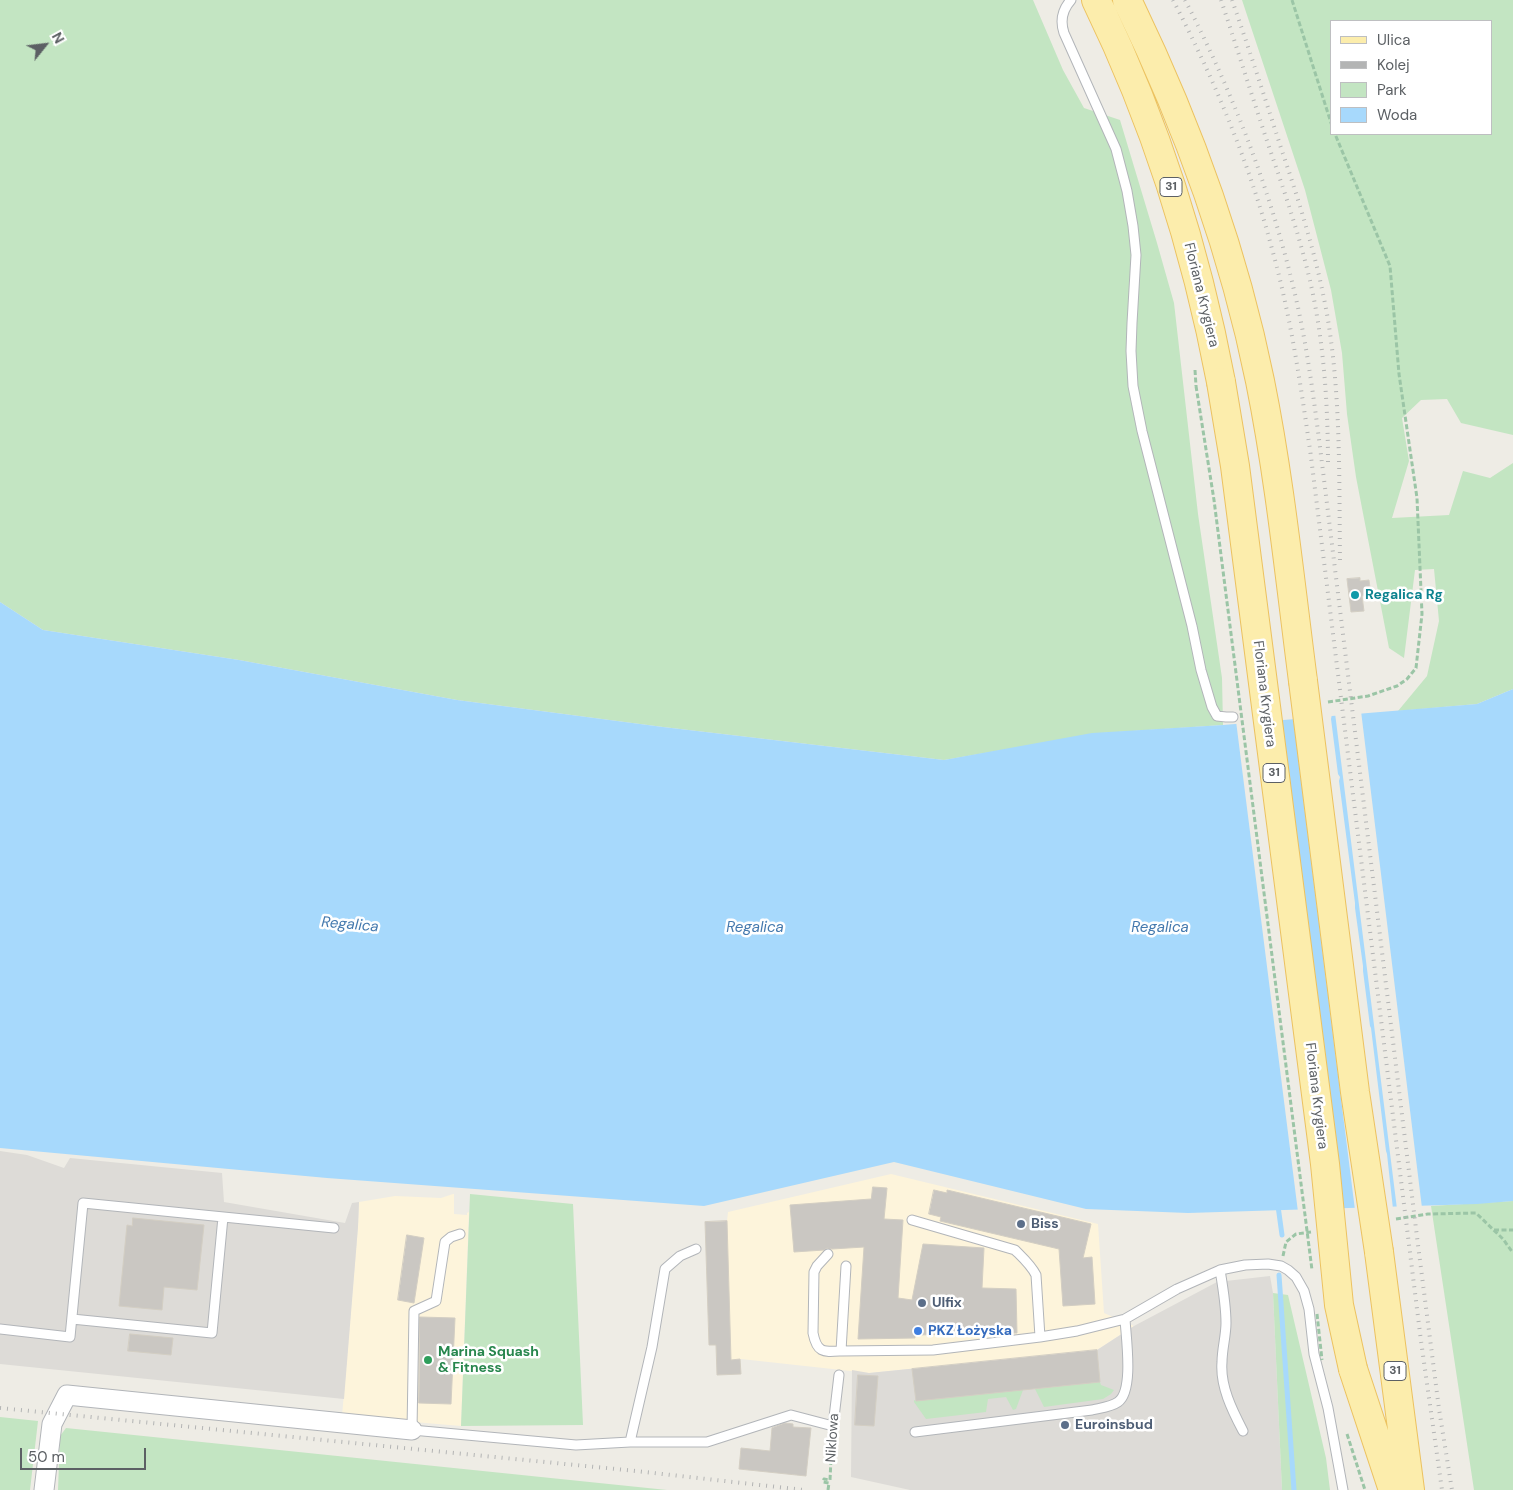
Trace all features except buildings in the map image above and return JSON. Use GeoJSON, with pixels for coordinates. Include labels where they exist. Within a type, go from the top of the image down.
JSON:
{"type":"FeatureCollection","features":[{"type":"Feature","properties":{"kind":"main road","name":"Floriana Krygiera"},"geometry":{"type":"LineString","coordinates":[[1096,0],[1141,103],[1170,182],[1201,292],[1209,384],[1235,466],[1324,1154],[1339,1305],[1353,1369],[1393,1490]]}},
{"type":"Feature","properties":{"kind":"main road","name":"31"},"geometry":{"type":"LineString","coordinates":[[1127,0],[1162,74],[1198,162],[1244,311],[1268,422],[1288,561],[1355,1092],[1410,1490]]}},
{"type":"Feature","properties":{"kind":"street"},"geometry":{"type":"LineString","coordinates":[[44,1490],[52,1424],[68,1395],[412,1430]]}},
{"type":"Feature","properties":{"kind":"lane"},"geometry":{"type":"LineString","coordinates":[[1071,0],[1063,14],[1062,24],[1064,33],[1116,149],[1134,226],[1136,255],[1131,351],[1133,386],[1142,431],[1192,626],[1201,670],[1212,707],[1217,716],[1226,718],[1238,716]]}},
{"type":"Feature","properties":{"kind":"lane"},"geometry":{"type":"LineString","coordinates":[[0,1329],[70,1336],[83,1203],[334,1228]]}},
{"type":"Feature","properties":{"kind":"lane"},"geometry":{"type":"LineString","coordinates":[[72,1319],[212,1333],[223,1217]]}},
{"type":"Feature","properties":{"kind":"lane"},"geometry":{"type":"LineString","coordinates":[[912,1220],[1015,1250],[1024,1258],[1033,1268],[1036,1275],[1040,1337]]}},
{"type":"Feature","properties":{"kind":"lane"},"geometry":{"type":"LineString","coordinates":[[460,1234],[451,1237],[445,1242],[436,1301],[414,1310],[412,1430],[576,1445],[630,1442],[707,1442],[790,1415],[833,1426]]}},
{"type":"Feature","properties":{"kind":"lane"},"geometry":{"type":"LineString","coordinates":[[630,1442],[652,1347],[665,1269],[680,1256],[696,1249]]}},
{"type":"Feature","properties":{"kind":"lane"},"geometry":{"type":"LineString","coordinates":[[828,1254],[814,1272],[813,1333],[815,1342],[825,1352],[932,1350],[1040,1337],[1125,1319],[1176,1289],[1220,1270],[1251,1264],[1281,1266],[1296,1277],[1304,1290],[1309,1309],[1314,1354],[1328,1408],[1343,1490]]}},
{"type":"Feature","properties":{"kind":"lane"},"geometry":{"type":"LineString","coordinates":[[841,1352],[846,1266]]}},
{"type":"Feature","properties":{"kind":"lane"},"geometry":{"type":"LineString","coordinates":[[1220,1270],[1226,1305],[1226,1333],[1222,1364],[1223,1378],[1235,1417],[1243,1431]]}},
{"type":"Feature","properties":{"kind":"lane"},"geometry":{"type":"LineString","coordinates":[[915,1432],[1092,1410],[1119,1402],[1124,1397],[1128,1381],[1125,1319]]}},
{"type":"Feature","properties":{"kind":"lane","name":"Niklowa"},"geometry":{"type":"LineString","coordinates":[[833,1426],[839,1375]]}},
{"type":"Feature","properties":{"kind":"path"},"geometry":{"type":"LineString","coordinates":[[1292,0],[1330,120]]}},
{"type":"Feature","properties":{"kind":"path"},"geometry":{"type":"LineString","coordinates":[[1320,703],[1368,696],[1397,686],[1407,679],[1416,668],[1422,614],[1417,498],[1399,374],[1390,266],[1335,135]]}},
{"type":"Feature","properties":{"kind":"path"},"geometry":{"type":"LineString","coordinates":[[1209,384],[1212,490],[1313,1278]]}},
{"type":"Feature","properties":{"kind":"path"},"geometry":{"type":"LineString","coordinates":[[1476,1213],[1503,1239],[1513,1253]]}},
{"type":"Feature","properties":{"kind":"path"},"geometry":{"type":"LineString","coordinates":[[1494,1230],[1513,1230]]}},
{"type":"Feature","properties":{"kind":"path"},"geometry":{"type":"LineString","coordinates":[[1316,1308],[1322,1360]]}},
{"type":"Feature","properties":{"kind":"path","name":"Niklowa"},"geometry":{"type":"LineString","coordinates":[[828,1490],[830,1483],[823,1482],[824,1479],[830,1480],[833,1426]]}},
{"type":"Feature","properties":{"kind":"shaded area"},"geometry":{"type":"Polygon","coordinates":[[[0,1151],[27,1155],[64,1168],[70,1158],[222,1173],[224,1202],[345,1223],[352,1203],[359,1202],[344,1399],[0,1364],[0,1151]]]}},
{"type":"Feature","properties":{"kind":"shaded area"},"geometry":{"type":"Polygon","coordinates":[[[891,1174],[1098,1224],[1104,1313],[1134,1326],[1097,1350],[869,1373],[741,1359],[717,1361],[716,1345],[709,1345],[705,1222],[727,1221],[728,1212],[891,1174]]]}},
{"type":"Feature","properties":{"kind":"shaded area"},"geometry":{"type":"Polygon","coordinates":[[[454,1194],[454,1214],[467,1215],[469,1212],[461,1426],[342,1416],[359,1202],[395,1196],[441,1198],[454,1194]]]}},
{"type":"Feature","properties":{"kind":"shaded area","name":"Euroinsbud"},"geometry":{"type":"Polygon","coordinates":[[[1270,1276],[1273,1293],[1282,1490],[910,1490],[851,1477],[852,1370],[869,1373],[1097,1350],[1134,1326],[1217,1282],[1270,1276]]]}},
{"type":"Feature","properties":{"kind":"green space"},"geometry":{"type":"Polygon","coordinates":[[[0,0],[1033,0],[1063,70],[1084,108],[1120,120],[1174,303],[1198,514],[1222,678],[1223,725],[1103,733],[944,760],[663,727],[457,700],[239,660],[43,630],[0,602],[0,0]]]}},
{"type":"Feature","properties":{"kind":"green space"},"geometry":{"type":"Polygon","coordinates":[[[1242,0],[1513,0],[1513,435],[1461,423],[1447,399],[1421,400],[1402,418],[1409,461],[1392,518],[1449,515],[1463,471],[1490,478],[1513,463],[1513,689],[1477,704],[1398,711],[1427,676],[1439,621],[1434,569],[1415,570],[1404,658],[1389,648],[1356,477],[1347,414],[1342,353],[1331,290],[1305,190],[1242,0]]]}},
{"type":"Feature","properties":{"kind":"green space"},"geometry":{"type":"Polygon","coordinates":[[[470,1194],[573,1204],[583,1425],[461,1426],[470,1194]]]}},
{"type":"Feature","properties":{"kind":"green space"},"geometry":{"type":"Polygon","coordinates":[[[1513,1201],[1513,1490],[1474,1490],[1431,1206],[1513,1201]]]}},
{"type":"Feature","properties":{"kind":"green space"},"geometry":{"type":"Polygon","coordinates":[[[1273,1293],[1288,1295],[1326,1458],[1330,1490],[1282,1490],[1273,1293]]]}},
{"type":"Feature","properties":{"kind":"green space"},"geometry":{"type":"Polygon","coordinates":[[[1100,1382],[1101,1385],[1114,1390],[1103,1399],[1044,1407],[1035,1389],[1100,1382]]]}},
{"type":"Feature","properties":{"kind":"green space"},"geometry":{"type":"Polygon","coordinates":[[[1023,1390],[1016,1409],[1013,1410],[1006,1397],[988,1399],[986,1412],[926,1419],[914,1402],[914,1400],[1023,1390]]]}},
{"type":"Feature","properties":{"kind":"green space"},"geometry":{"type":"Polygon","coordinates":[[[0,1417],[38,1421],[30,1490],[0,1490],[0,1417]]]}},
{"type":"Feature","properties":{"kind":"green space"},"geometry":{"type":"Polygon","coordinates":[[[66,1428],[667,1490],[58,1490],[60,1436],[66,1428]]]}},
{"type":"Feature","properties":{"kind":"water","name":"Regalica"},"geometry":{"type":"Polygon","coordinates":[[[0,602],[43,630],[239,660],[457,700],[663,727],[944,760],[1092,733],[1223,725],[1477,704],[1513,689],[1513,1201],[1477,1204],[1188,1213],[1086,1209],[894,1162],[704,1206],[327,1178],[0,1148],[0,602]]]}},
{"type":"Feature","properties":{"kind":"pier"},"geometry":{"type":"Polygon","coordinates":[[[1361,711],[1422,1208],[1397,1209],[1335,713],[1361,711]]]}},
{"type":"Feature","properties":{"kind":"pier"},"geometry":{"type":"Polygon","coordinates":[[[1332,714],[1331,719],[1338,774],[1340,777],[1393,1209],[1355,1210],[1293,717],[1332,714]]]}},
{"type":"Feature","properties":{"kind":"pier"},"geometry":{"type":"Polygon","coordinates":[[[1281,718],[1344,1211],[1298,1212],[1236,721],[1281,718]]]}},
{"type":"Feature","properties":{"kind":"waterway"},"geometry":{"type":"LineString","coordinates":[[1278,1206],[1282,1235]]}},
{"type":"Feature","properties":{"kind":"waterway"},"geometry":{"type":"LineString","coordinates":[[1279,1275],[1294,1490]]}},
{"type":"Feature","properties":{"kind":"railway"},"geometry":{"type":"LineString","coordinates":[[1173,0],[1203,60],[1253,184],[1279,275],[1295,352],[1311,457],[1421,1341],[1442,1490]]}},
{"type":"Feature","properties":{"kind":"railway"},"geometry":{"type":"LineString","coordinates":[[1185,0],[1219,70],[1262,178],[1284,252],[1303,331],[1321,455],[1439,1409],[1452,1490]]}},
{"type":"Feature","properties":{"kind":"railway"},"geometry":{"type":"LineString","coordinates":[[1221,0],[1291,214],[1311,285],[1324,375],[1328,466]]}},
{"type":"Feature","properties":{"kind":"railway"},"geometry":{"type":"LineString","coordinates":[[1232,0],[1302,211],[1324,298],[1332,350],[1337,410],[1340,562]]}},
{"type":"Feature","properties":{"kind":"railway"},"geometry":{"type":"LineString","coordinates":[[0,1408],[636,1471],[804,1490]]}},
{"type":"Feature","properties":{"kind":"place","name":"Regalica Rg"},"geometry":{"type":"Point","coordinates":[1355,595]}},
{"type":"Feature","properties":{"kind":"place","name":"Biss"},"geometry":{"type":"Point","coordinates":[1021,1224]}},
{"type":"Feature","properties":{"kind":"place","name":"Ulfix"},"geometry":{"type":"Point","coordinates":[922,1303]}},
{"type":"Feature","properties":{"kind":"place","name":"PKZ Łożyska"},"geometry":{"type":"Point","coordinates":[918,1331]}},
{"type":"Feature","properties":{"kind":"place","name":"Marina Squash & Fitness"},"geometry":{"type":"Point","coordinates":[428,1360]}},
{"type":"Feature","properties":{"kind":"place","name":"Euroinsbud"},"geometry":{"type":"Point","coordinates":[1065,1425]}}]}
